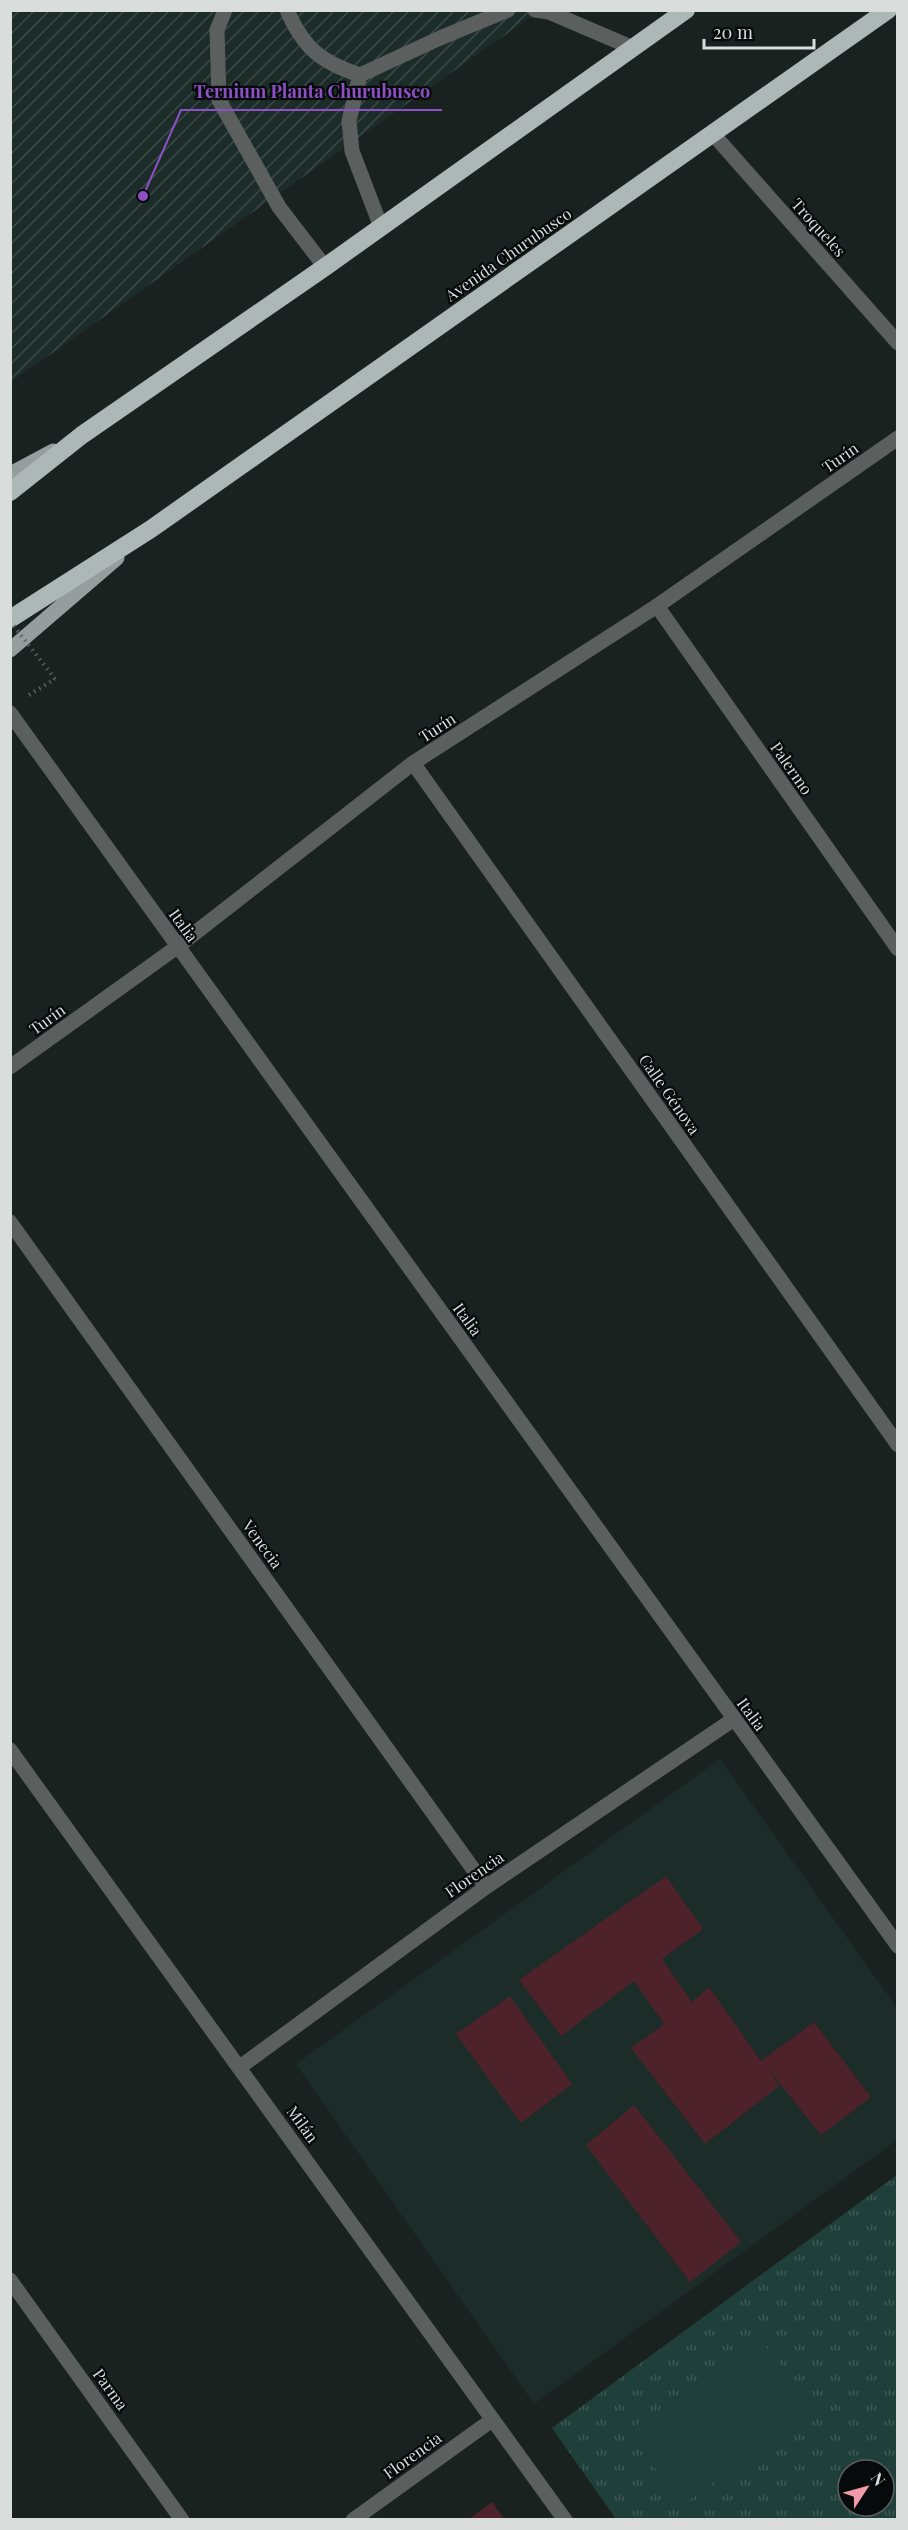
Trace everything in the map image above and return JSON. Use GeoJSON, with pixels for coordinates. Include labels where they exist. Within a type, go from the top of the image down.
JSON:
{"type":"FeatureCollection","features":[{"type":"Feature","properties":{"kind":"highway"},"geometry":{"type":"LineString","coordinates":[[10,492],[82,435],[325,267],[686,10]]}},
{"type":"Feature","properties":{"kind":"highway","name":"Avenida Churubusco"},"geometry":{"type":"LineString","coordinates":[[10,620],[151,529],[888,10]]}},
{"type":"Feature","properties":{"kind":"main road"},"geometry":{"type":"LineString","coordinates":[[10,474],[82,435]]}},
{"type":"Feature","properties":{"kind":"main road","name":"Avenida Churubusco"},"geometry":{"type":"LineString","coordinates":[[10,650],[151,529]]}},
{"type":"Feature","properties":{"kind":"street"},"geometry":{"type":"LineString","coordinates":[[225,10],[217,30],[219,100],[279,207],[325,267]]}},
{"type":"Feature","properties":{"kind":"street"},"geometry":{"type":"LineString","coordinates":[[287,10],[296,31],[313,50],[333,66],[360,75],[508,10]]}},
{"type":"Feature","properties":{"kind":"street"},"geometry":{"type":"LineString","coordinates":[[535,10],[549,12],[633,48]]}},
{"type":"Feature","properties":{"kind":"street"},"geometry":{"type":"LineString","coordinates":[[360,75],[350,121],[352,151],[381,227]]}},
{"type":"Feature","properties":{"kind":"street","name":"Troqueles"},"geometry":{"type":"LineString","coordinates":[[713,134],[897,343]]}},
{"type":"Feature","properties":{"kind":"street","name":"Turín"},"geometry":{"type":"LineString","coordinates":[[10,1067],[177,947],[413,763],[657,606],[897,438]]}},
{"type":"Feature","properties":{"kind":"street","name":"Palermo"},"geometry":{"type":"LineString","coordinates":[[657,606],[897,950]]}},
{"type":"Feature","properties":{"kind":"street","name":"Italia"},"geometry":{"type":"LineString","coordinates":[[15,707],[177,947],[897,1943]]}},
{"type":"Feature","properties":{"kind":"street","name":"Calle Génova"},"geometry":{"type":"LineString","coordinates":[[413,763],[897,1445]]}},
{"type":"Feature","properties":{"kind":"street","name":"Venecia"},"geometry":{"type":"LineString","coordinates":[[10,1222],[486,1887]]}},
{"type":"Feature","properties":{"kind":"street","name":"Florencia"},"geometry":{"type":"LineString","coordinates":[[240,2067],[486,1887],[734,1719]]}},
{"type":"Feature","properties":{"kind":"street","name":"Milán"},"geometry":{"type":"LineString","coordinates":[[10,1750],[565,2520]]}},
{"type":"Feature","properties":{"kind":"street","name":"Parma"},"geometry":{"type":"LineString","coordinates":[[10,2280],[183,2520]]}},
{"type":"Feature","properties":{"kind":"street","name":"Florencia"},"geometry":{"type":"LineString","coordinates":[[353,2520],[492,2420]]}},
{"type":"Feature","properties":{"kind":"path"},"geometry":{"type":"LineString","coordinates":[[10,620],[55,679],[15,707]]}},
{"type":"Feature","properties":{"kind":"shaded area"},"geometry":{"type":"Polygon","coordinates":[[[11,11],[539,11],[11,382],[11,11]]]}},
{"type":"Feature","properties":{"kind":"shaded area"},"geometry":{"type":"Polygon","coordinates":[[[720,1759],[897,2008],[897,2140],[534,2404],[296,2064],[720,1759]]]}},
{"type":"Feature","properties":{"kind":"green space"},"geometry":{"type":"Polygon","coordinates":[[[897,2175],[897,2519],[616,2519],[552,2428],[897,2175]]]}},
{"type":"Feature","properties":{"kind":"green space"},"geometry":{"type":"Polygon","coordinates":[[[760,2339],[816,2411],[683,2504],[627,2432],[760,2339]]]}},
{"type":"Feature","properties":{"kind":"building"},"geometry":{"type":"Polygon","coordinates":[[[666,1876],[703,1929],[662,1959],[692,2002],[709,1987],[761,2061],[814,2022],[871,2097],[821,2135],[768,2069],[779,2086],[705,2144],[631,2048],[664,2024],[634,1981],[561,2036],[519,1980],[666,1876]]]}},
{"type":"Feature","properties":{"kind":"building"},"geometry":{"type":"Polygon","coordinates":[[[510,1996],[572,2084],[521,2123],[456,2034],[510,1996]]]}},
{"type":"Feature","properties":{"kind":"building"},"geometry":{"type":"Polygon","coordinates":[[[634,2105],[741,2242],[690,2282],[586,2145],[634,2105]]]}},
{"type":"Feature","properties":{"kind":"building"},"geometry":{"type":"Polygon","coordinates":[[[492,2502],[505,2520],[468,2520],[492,2502]]]}},
{"type":"Feature","properties":{"kind":"place","name":"Ternium Planta Churubusco"},"geometry":{"type":"Point","coordinates":[143,196]}}]}
